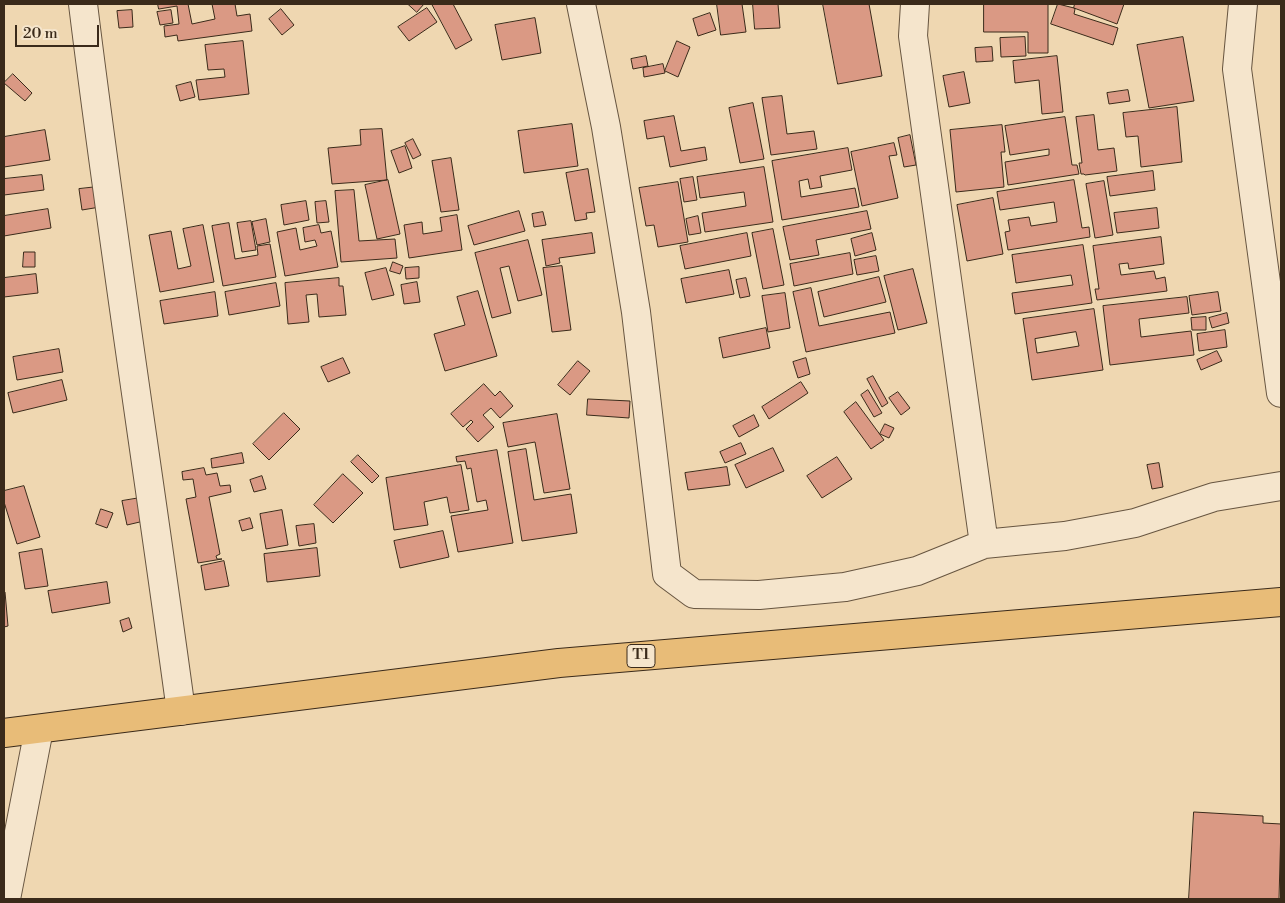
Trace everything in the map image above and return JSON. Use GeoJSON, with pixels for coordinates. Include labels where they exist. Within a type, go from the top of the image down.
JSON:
{"type":"FeatureCollection","features":[{"type":"Feature","properties":{"kind":"highway","name":"T1"},"geometry":{"type":"LineString","coordinates":[[4,734],[559,663],[1281,602]]}},
{"type":"Feature","properties":{"kind":"street"},"geometry":{"type":"LineString","coordinates":[[83,4],[105,181],[145,448],[181,711]]}},
{"type":"Feature","properties":{"kind":"street"},"geometry":{"type":"LineString","coordinates":[[581,4],[606,127],[636,312],[667,574],[694,594],[760,595],[845,587],[917,572],[984,544],[1065,536],[1135,523],[1214,497],[1281,486]]}},
{"type":"Feature","properties":{"kind":"street"},"geometry":{"type":"LineString","coordinates":[[915,4],[913,36],[984,544]]}},
{"type":"Feature","properties":{"kind":"street"},"geometry":{"type":"LineString","coordinates":[[1243,4],[1237,68],[1281,393]]}},
{"type":"Feature","properties":{"kind":"street"},"geometry":{"type":"LineString","coordinates":[[6,899],[39,729]]}},
{"type":"Feature","properties":{"kind":"building"},"geometry":{"type":"Polygon","coordinates":[[[158,4],[188,4],[192,24],[215,19],[212,4],[235,4],[237,16],[250,14],[252,31],[178,41],[177,35],[165,37],[164,26],[179,24],[177,6],[159,9],[158,4]]]}},
{"type":"Feature","properties":{"kind":"building"},"geometry":{"type":"Polygon","coordinates":[[[408,4],[424,4],[417,12],[408,4]]]}},
{"type":"Feature","properties":{"kind":"building"},"geometry":{"type":"Polygon","coordinates":[[[432,4],[453,4],[472,40],[456,49],[432,4]]]}},
{"type":"Feature","properties":{"kind":"building"},"geometry":{"type":"Polygon","coordinates":[[[717,4],[742,4],[746,32],[721,35],[717,4]]]}},
{"type":"Feature","properties":{"kind":"building"},"geometry":{"type":"Polygon","coordinates":[[[753,4],[778,4],[780,28],[755,29],[753,4]]]}},
{"type":"Feature","properties":{"kind":"building"},"geometry":{"type":"Polygon","coordinates":[[[823,4],[869,4],[882,76],[838,84],[823,4]]]}},
{"type":"Feature","properties":{"kind":"building"},"geometry":{"type":"Polygon","coordinates":[[[984,4],[1048,4],[1048,53],[1028,53],[1028,32],[984,32],[984,4]]]}},
{"type":"Feature","properties":{"kind":"building"},"geometry":{"type":"Polygon","coordinates":[[[1058,4],[1074,8],[1074,14],[1118,28],[1113,45],[1051,24],[1058,4]]]}},
{"type":"Feature","properties":{"kind":"building"},"geometry":{"type":"Polygon","coordinates":[[[1075,4],[1124,4],[1117,24],[1074,8],[1075,4]]]}},
{"type":"Feature","properties":{"kind":"building"},"geometry":{"type":"Polygon","coordinates":[[[427,8],[437,22],[409,41],[398,27],[427,8]]]}},
{"type":"Feature","properties":{"kind":"building"},"geometry":{"type":"Polygon","coordinates":[[[281,9],[294,25],[282,35],[269,19],[281,9]]]}},
{"type":"Feature","properties":{"kind":"building"},"geometry":{"type":"Polygon","coordinates":[[[132,10],[133,27],[119,28],[117,11],[132,10]]]}},
{"type":"Feature","properties":{"kind":"building"},"geometry":{"type":"Polygon","coordinates":[[[171,10],[173,23],[160,25],[157,12],[171,10]]]}},
{"type":"Feature","properties":{"kind":"building"},"geometry":{"type":"Polygon","coordinates":[[[710,13],[716,30],[698,36],[693,19],[710,13]]]}},
{"type":"Feature","properties":{"kind":"building"},"geometry":{"type":"Polygon","coordinates":[[[535,18],[541,53],[502,60],[495,25],[535,18]]]}},
{"type":"Feature","properties":{"kind":"building"},"geometry":{"type":"Polygon","coordinates":[[[1025,37],[1026,56],[1001,57],[1000,38],[1025,37]]]}},
{"type":"Feature","properties":{"kind":"building"},"geometry":{"type":"Polygon","coordinates":[[[1183,37],[1194,101],[1149,108],[1137,45],[1183,37]]]}},
{"type":"Feature","properties":{"kind":"building"},"geometry":{"type":"Polygon","coordinates":[[[243,41],[249,94],[199,100],[196,80],[225,77],[224,69],[208,70],[205,45],[243,41]]]}},
{"type":"Feature","properties":{"kind":"building"},"geometry":{"type":"Polygon","coordinates":[[[677,41],[690,47],[678,77],[665,71],[677,41]]]}},
{"type":"Feature","properties":{"kind":"building"},"geometry":{"type":"Polygon","coordinates":[[[992,47],[993,61],[976,62],[975,48],[992,47]]]}},
{"type":"Feature","properties":{"kind":"building"},"geometry":{"type":"Polygon","coordinates":[[[646,56],[648,66],[633,69],[631,59],[646,56]]]}},
{"type":"Feature","properties":{"kind":"building"},"geometry":{"type":"Polygon","coordinates":[[[1057,56],[1063,112],[1042,114],[1039,80],[1015,83],[1013,61],[1057,56]]]}},
{"type":"Feature","properties":{"kind":"building"},"geometry":{"type":"Polygon","coordinates":[[[663,64],[665,73],[644,77],[643,68],[663,64]]]}},
{"type":"Feature","properties":{"kind":"building"},"geometry":{"type":"Polygon","coordinates":[[[964,72],[970,103],[949,107],[943,76],[964,72]]]}},
{"type":"Feature","properties":{"kind":"building"},"geometry":{"type":"Polygon","coordinates":[[[13,74],[32,93],[25,101],[4,83],[13,74]]]}},
{"type":"Feature","properties":{"kind":"building"},"geometry":{"type":"Polygon","coordinates":[[[191,82],[195,97],[180,101],[176,86],[191,82]]]}},
{"type":"Feature","properties":{"kind":"building"},"geometry":{"type":"Polygon","coordinates":[[[1128,90],[1130,101],[1109,104],[1107,93],[1128,90]]]}},
{"type":"Feature","properties":{"kind":"building"},"geometry":{"type":"Polygon","coordinates":[[[782,96],[787,134],[814,131],[817,149],[771,155],[762,98],[782,96]]]}},
{"type":"Feature","properties":{"kind":"building"},"geometry":{"type":"Polygon","coordinates":[[[753,103],[764,159],[740,163],[729,108],[753,103]]]}},
{"type":"Feature","properties":{"kind":"building"},"geometry":{"type":"Polygon","coordinates":[[[1177,107],[1182,162],[1141,167],[1138,136],[1126,137],[1123,113],[1177,107]]]}},
{"type":"Feature","properties":{"kind":"building"},"geometry":{"type":"Polygon","coordinates":[[[1094,115],[1098,150],[1114,148],[1117,171],[1085,175],[1081,174],[1079,163],[1082,163],[1076,117],[1094,115]]]}},
{"type":"Feature","properties":{"kind":"building"},"geometry":{"type":"Polygon","coordinates":[[[674,116],[681,151],[705,147],[707,160],[670,167],[664,136],[647,139],[644,121],[674,116]]]}},
{"type":"Feature","properties":{"kind":"building"},"geometry":{"type":"Polygon","coordinates":[[[1065,117],[1072,165],[1077,165],[1079,174],[1008,185],[1005,162],[1049,155],[1049,149],[1010,155],[1005,126],[1065,117]]]}},
{"type":"Feature","properties":{"kind":"building"},"geometry":{"type":"Polygon","coordinates":[[[572,124],[578,166],[524,173],[518,131],[572,124]]]}},
{"type":"Feature","properties":{"kind":"building"},"geometry":{"type":"Polygon","coordinates":[[[1002,125],[1005,152],[1001,152],[1004,187],[956,192],[950,130],[1002,125]]]}},
{"type":"Feature","properties":{"kind":"building"},"geometry":{"type":"Polygon","coordinates":[[[382,129],[387,180],[332,184],[328,148],[361,145],[360,130],[382,129]]]}},
{"type":"Feature","properties":{"kind":"building"},"geometry":{"type":"Polygon","coordinates":[[[45,130],[50,160],[4,167],[4,137],[45,130]]]}},
{"type":"Feature","properties":{"kind":"building"},"geometry":{"type":"Polygon","coordinates":[[[910,135],[916,165],[904,167],[898,138],[910,135]]]}},
{"type":"Feature","properties":{"kind":"building"},"geometry":{"type":"Polygon","coordinates":[[[413,139],[421,155],[413,159],[405,143],[413,139]]]}},
{"type":"Feature","properties":{"kind":"building"},"geometry":{"type":"Polygon","coordinates":[[[894,143],[897,155],[889,156],[898,198],[862,206],[851,152],[894,143]]]}},
{"type":"Feature","properties":{"kind":"building"},"geometry":{"type":"Polygon","coordinates":[[[405,146],[412,168],[399,173],[391,151],[405,146]]]}},
{"type":"Feature","properties":{"kind":"building"},"geometry":{"type":"Polygon","coordinates":[[[848,148],[852,170],[820,176],[822,187],[810,189],[808,179],[799,181],[801,197],[855,188],[859,207],[782,220],[772,161],[848,148]]]}},
{"type":"Feature","properties":{"kind":"building"},"geometry":{"type":"Polygon","coordinates":[[[451,158],[459,210],[441,212],[432,161],[451,158]]]}},
{"type":"Feature","properties":{"kind":"building"},"geometry":{"type":"Polygon","coordinates":[[[764,167],[773,222],[705,232],[702,213],[746,206],[744,192],[700,198],[697,177],[764,167]]]}},
{"type":"Feature","properties":{"kind":"building"},"geometry":{"type":"Polygon","coordinates":[[[588,169],[595,212],[586,213],[587,219],[575,221],[566,173],[588,169]]]}},
{"type":"Feature","properties":{"kind":"building"},"geometry":{"type":"Polygon","coordinates":[[[1153,171],[1155,190],[1110,196],[1107,177],[1153,171]]]}},
{"type":"Feature","properties":{"kind":"building"},"geometry":{"type":"Polygon","coordinates":[[[42,175],[44,190],[4,195],[4,179],[42,175]]]}},
{"type":"Feature","properties":{"kind":"building"},"geometry":{"type":"Polygon","coordinates":[[[693,177],[697,200],[684,202],[680,179],[693,177]]]}},
{"type":"Feature","properties":{"kind":"building"},"geometry":{"type":"Polygon","coordinates":[[[388,180],[400,234],[377,239],[365,185],[388,180]]]}},
{"type":"Feature","properties":{"kind":"building"},"geometry":{"type":"Polygon","coordinates":[[[1074,180],[1082,228],[1089,227],[1090,237],[1008,250],[1005,232],[1010,231],[1008,220],[1029,217],[1031,226],[1057,222],[1054,202],[1000,210],[997,192],[1074,180]]]}},
{"type":"Feature","properties":{"kind":"building"},"geometry":{"type":"Polygon","coordinates":[[[1104,181],[1113,235],[1095,238],[1086,184],[1104,181]]]}},
{"type":"Feature","properties":{"kind":"building"},"geometry":{"type":"Polygon","coordinates":[[[678,182],[688,242],[658,247],[654,225],[646,226],[639,188],[678,182]]]}},
{"type":"Feature","properties":{"kind":"building"},"geometry":{"type":"Polygon","coordinates":[[[97,187],[100,207],[82,210],[79,189],[97,187]]]}},
{"type":"Feature","properties":{"kind":"building"},"geometry":{"type":"Polygon","coordinates":[[[354,190],[359,241],[395,239],[397,258],[341,262],[335,191],[354,190]]]}},
{"type":"Feature","properties":{"kind":"building"},"geometry":{"type":"Polygon","coordinates":[[[993,198],[1003,254],[967,261],[957,205],[993,198]]]}},
{"type":"Feature","properties":{"kind":"building"},"geometry":{"type":"Polygon","coordinates":[[[306,201],[309,220],[284,225],[281,205],[306,201]]]}},
{"type":"Feature","properties":{"kind":"building"},"geometry":{"type":"Polygon","coordinates":[[[326,201],[329,222],[317,223],[315,202],[326,201]]]}},
{"type":"Feature","properties":{"kind":"building"},"geometry":{"type":"Polygon","coordinates":[[[1157,208],[1159,228],[1117,233],[1114,213],[1157,208]]]}},
{"type":"Feature","properties":{"kind":"building"},"geometry":{"type":"Polygon","coordinates":[[[48,209],[51,228],[4,236],[4,216],[48,209]]]}},
{"type":"Feature","properties":{"kind":"building"},"geometry":{"type":"Polygon","coordinates":[[[519,211],[525,231],[474,245],[468,226],[519,211]]]}},
{"type":"Feature","properties":{"kind":"building"},"geometry":{"type":"Polygon","coordinates":[[[867,211],[871,229],[816,240],[819,255],[790,260],[783,227],[867,211]]]}},
{"type":"Feature","properties":{"kind":"building"},"geometry":{"type":"Polygon","coordinates":[[[543,212],[546,225],[534,227],[532,214],[543,212]]]}},
{"type":"Feature","properties":{"kind":"building"},"geometry":{"type":"Polygon","coordinates":[[[457,215],[462,250],[409,258],[404,225],[422,222],[423,234],[442,231],[440,218],[457,215]]]}},
{"type":"Feature","properties":{"kind":"building"},"geometry":{"type":"Polygon","coordinates":[[[698,216],[701,233],[689,235],[686,219],[698,216]]]}},
{"type":"Feature","properties":{"kind":"building"},"geometry":{"type":"Polygon","coordinates":[[[266,219],[270,242],[257,245],[252,222],[266,219]]]}},
{"type":"Feature","properties":{"kind":"building"},"geometry":{"type":"Polygon","coordinates":[[[251,221],[256,250],[242,252],[237,223],[251,221]]]}},
{"type":"Feature","properties":{"kind":"building"},"geometry":{"type":"Polygon","coordinates":[[[229,223],[235,259],[258,255],[257,246],[270,244],[276,277],[223,286],[212,226],[229,223]]]}},
{"type":"Feature","properties":{"kind":"building"},"geometry":{"type":"Polygon","coordinates":[[[203,225],[214,282],[160,292],[149,235],[171,231],[178,269],[191,266],[183,229],[203,225]]]}},
{"type":"Feature","properties":{"kind":"building"},"geometry":{"type":"Polygon","coordinates":[[[319,225],[321,233],[331,231],[338,267],[285,276],[277,232],[296,228],[300,250],[317,246],[315,240],[305,242],[303,228],[319,225]]]}},
{"type":"Feature","properties":{"kind":"building"},"geometry":{"type":"Polygon","coordinates":[[[773,229],[784,285],[763,289],[752,233],[773,229]]]}},
{"type":"Feature","properties":{"kind":"building"},"geometry":{"type":"Polygon","coordinates":[[[592,233],[595,253],[559,258],[560,263],[546,266],[542,240],[592,233]]]}},
{"type":"Feature","properties":{"kind":"building"},"geometry":{"type":"Polygon","coordinates":[[[747,233],[751,256],[685,269],[680,246],[747,233]]]}},
{"type":"Feature","properties":{"kind":"building"},"geometry":{"type":"Polygon","coordinates":[[[872,233],[876,250],[855,256],[851,239],[872,233]]]}},
{"type":"Feature","properties":{"kind":"building"},"geometry":{"type":"Polygon","coordinates":[[[1161,237],[1164,264],[1129,269],[1128,263],[1119,264],[1121,275],[1154,271],[1156,279],[1165,277],[1167,291],[1097,300],[1095,289],[1099,289],[1093,246],[1161,237]]]}},
{"type":"Feature","properties":{"kind":"building"},"geometry":{"type":"Polygon","coordinates":[[[528,240],[542,295],[518,301],[509,266],[500,268],[511,313],[492,318],[475,253],[528,240]]]}},
{"type":"Feature","properties":{"kind":"building"},"geometry":{"type":"Polygon","coordinates":[[[1083,245],[1092,303],[1015,314],[1012,293],[1073,285],[1071,275],[1016,283],[1012,255],[1083,245]]]}},
{"type":"Feature","properties":{"kind":"building"},"geometry":{"type":"Polygon","coordinates":[[[24,252],[35,252],[35,267],[23,267],[24,252]]]}},
{"type":"Feature","properties":{"kind":"building"},"geometry":{"type":"Polygon","coordinates":[[[850,253],[853,274],[794,286],[790,264],[850,253]]]}},
{"type":"Feature","properties":{"kind":"building"},"geometry":{"type":"Polygon","coordinates":[[[876,256],[879,271],[857,275],[854,260],[876,256]]]}},
{"type":"Feature","properties":{"kind":"building"},"geometry":{"type":"Polygon","coordinates":[[[393,262],[403,266],[400,274],[390,271],[393,262]]]}},
{"type":"Feature","properties":{"kind":"building"},"geometry":{"type":"Polygon","coordinates":[[[562,266],[571,330],[552,332],[543,268],[562,266]]]}},
{"type":"Feature","properties":{"kind":"building"},"geometry":{"type":"Polygon","coordinates":[[[419,267],[419,278],[406,279],[405,268],[419,267]]]}},
{"type":"Feature","properties":{"kind":"building"},"geometry":{"type":"Polygon","coordinates":[[[386,268],[394,295],[372,300],[365,273],[386,268]]]}},
{"type":"Feature","properties":{"kind":"building"},"geometry":{"type":"Polygon","coordinates":[[[913,269],[927,323],[898,330],[884,276],[913,269]]]}},
{"type":"Feature","properties":{"kind":"building"},"geometry":{"type":"Polygon","coordinates":[[[729,270],[734,294],[686,303],[681,279],[729,270]]]}},
{"type":"Feature","properties":{"kind":"building"},"geometry":{"type":"Polygon","coordinates":[[[36,274],[38,293],[4,297],[4,278],[36,274]]]}},
{"type":"Feature","properties":{"kind":"building"},"geometry":{"type":"Polygon","coordinates":[[[879,277],[886,302],[824,317],[818,292],[879,277]]]}},
{"type":"Feature","properties":{"kind":"building"},"geometry":{"type":"Polygon","coordinates":[[[339,278],[339,286],[343,286],[346,315],[319,317],[317,294],[306,295],[309,322],[288,324],[285,283],[339,278]]]}},
{"type":"Feature","properties":{"kind":"building"},"geometry":{"type":"Polygon","coordinates":[[[746,278],[750,296],[740,298],[736,280],[746,278]]]}},
{"type":"Feature","properties":{"kind":"building"},"geometry":{"type":"Polygon","coordinates":[[[417,282],[420,302],[404,304],[401,285],[417,282]]]}},
{"type":"Feature","properties":{"kind":"building"},"geometry":{"type":"Polygon","coordinates":[[[276,283],[280,306],[229,315],[225,292],[276,283]]]}},
{"type":"Feature","properties":{"kind":"building"},"geometry":{"type":"Polygon","coordinates":[[[811,288],[819,326],[890,312],[895,333],[806,352],[793,292],[811,288]]]}},
{"type":"Feature","properties":{"kind":"building"},"geometry":{"type":"Polygon","coordinates":[[[478,291],[497,356],[445,371],[434,334],[465,325],[457,297],[478,291]]]}},
{"type":"Feature","properties":{"kind":"building"},"geometry":{"type":"Polygon","coordinates":[[[215,292],[218,316],[164,324],[160,301],[215,292]]]}},
{"type":"Feature","properties":{"kind":"building"},"geometry":{"type":"Polygon","coordinates":[[[1218,292],[1221,311],[1192,315],[1189,296],[1218,292]]]}},
{"type":"Feature","properties":{"kind":"building"},"geometry":{"type":"Polygon","coordinates":[[[785,293],[790,328],[768,332],[762,296],[785,293]]]}},
{"type":"Feature","properties":{"kind":"building"},"geometry":{"type":"Polygon","coordinates":[[[1187,297],[1189,313],[1139,319],[1141,337],[1191,331],[1194,355],[1110,365],[1103,306],[1187,297]]]}},
{"type":"Feature","properties":{"kind":"building"},"geometry":{"type":"Polygon","coordinates":[[[1094,309],[1103,370],[1032,380],[1023,319],[1094,309]],[[1076,332],[1035,339],[1037,353],[1079,346],[1076,332]]]}},
{"type":"Feature","properties":{"kind":"building"},"geometry":{"type":"Polygon","coordinates":[[[1227,313],[1229,323],[1212,328],[1209,318],[1227,313]]]}},
{"type":"Feature","properties":{"kind":"building"},"geometry":{"type":"Polygon","coordinates":[[[1206,317],[1206,330],[1192,330],[1191,318],[1206,317]]]}},
{"type":"Feature","properties":{"kind":"building"},"geometry":{"type":"Polygon","coordinates":[[[766,328],[770,348],[723,358],[719,338],[766,328]]]}},
{"type":"Feature","properties":{"kind":"building"},"geometry":{"type":"Polygon","coordinates":[[[1225,330],[1227,347],[1199,351],[1197,334],[1225,330]]]}},
{"type":"Feature","properties":{"kind":"building"},"geometry":{"type":"Polygon","coordinates":[[[59,349],[63,372],[17,380],[13,357],[59,349]]]}},
{"type":"Feature","properties":{"kind":"building"},"geometry":{"type":"Polygon","coordinates":[[[1217,351],[1222,361],[1201,370],[1197,360],[1217,351]]]}},
{"type":"Feature","properties":{"kind":"building"},"geometry":{"type":"Polygon","coordinates":[[[343,358],[350,373],[328,382],[321,367],[343,358]]]}},
{"type":"Feature","properties":{"kind":"building"},"geometry":{"type":"Polygon","coordinates":[[[806,358],[810,374],[798,378],[793,362],[806,358]]]}},
{"type":"Feature","properties":{"kind":"building"},"geometry":{"type":"Polygon","coordinates":[[[578,361],[590,371],[570,395],[558,385],[578,361]]]}},
{"type":"Feature","properties":{"kind":"building"},"geometry":{"type":"Polygon","coordinates":[[[873,376],[888,403],[882,407],[867,379],[873,376]]]}},
{"type":"Feature","properties":{"kind":"building"},"geometry":{"type":"Polygon","coordinates":[[[62,380],[67,400],[13,413],[8,393],[62,380]]]}},
{"type":"Feature","properties":{"kind":"building"},"geometry":{"type":"Polygon","coordinates":[[[801,382],[808,393],[769,419],[762,407],[801,382]]]}},
{"type":"Feature","properties":{"kind":"building"},"geometry":{"type":"Polygon","coordinates":[[[484,384],[495,396],[500,391],[513,406],[500,418],[491,408],[483,415],[494,427],[478,442],[466,429],[473,422],[471,420],[463,427],[451,414],[484,384]]]}},
{"type":"Feature","properties":{"kind":"building"},"geometry":{"type":"Polygon","coordinates":[[[868,390],[882,413],[874,417],[861,395],[868,390]]]}},
{"type":"Feature","properties":{"kind":"building"},"geometry":{"type":"Polygon","coordinates":[[[898,392],[910,408],[901,415],[889,398],[898,392]]]}},
{"type":"Feature","properties":{"kind":"building"},"geometry":{"type":"Polygon","coordinates":[[[588,399],[630,401],[629,418],[587,415],[588,399]]]}},
{"type":"Feature","properties":{"kind":"building"},"geometry":{"type":"Polygon","coordinates":[[[856,402],[884,440],[871,449],[844,412],[856,402]]]}},
{"type":"Feature","properties":{"kind":"building"},"geometry":{"type":"Polygon","coordinates":[[[284,413],[300,429],[269,460],[253,444],[284,413]]]}},
{"type":"Feature","properties":{"kind":"building"},"geometry":{"type":"Polygon","coordinates":[[[557,414],[570,489],[544,493],[535,442],[508,447],[503,423],[557,414]]]}},
{"type":"Feature","properties":{"kind":"building"},"geometry":{"type":"Polygon","coordinates":[[[754,415],[759,426],[739,437],[733,426],[754,415]]]}},
{"type":"Feature","properties":{"kind":"building"},"geometry":{"type":"Polygon","coordinates":[[[885,424],[894,428],[889,438],[880,434],[885,424]]]}},
{"type":"Feature","properties":{"kind":"building"},"geometry":{"type":"Polygon","coordinates":[[[741,443],[746,454],[725,463],[720,452],[741,443]]]}},
{"type":"Feature","properties":{"kind":"building"},"geometry":{"type":"Polygon","coordinates":[[[773,448],[784,471],[746,488],[735,465],[773,448]]]}},
{"type":"Feature","properties":{"kind":"building"},"geometry":{"type":"Polygon","coordinates":[[[526,449],[534,500],[571,494],[577,533],[522,541],[508,452],[526,449]]]}},
{"type":"Feature","properties":{"kind":"building"},"geometry":{"type":"Polygon","coordinates":[[[497,450],[513,543],[458,552],[451,516],[488,510],[486,500],[477,502],[471,468],[467,469],[465,461],[457,462],[456,457],[497,450]]]}},
{"type":"Feature","properties":{"kind":"building"},"geometry":{"type":"Polygon","coordinates":[[[242,453],[244,463],[212,468],[211,459],[242,453]]]}},
{"type":"Feature","properties":{"kind":"building"},"geometry":{"type":"Polygon","coordinates":[[[358,455],[379,476],[372,483],[351,462],[358,455]]]}},
{"type":"Feature","properties":{"kind":"building"},"geometry":{"type":"Polygon","coordinates":[[[837,457],[852,479],[822,498],[807,476],[837,457]]]}},
{"type":"Feature","properties":{"kind":"building"},"geometry":{"type":"Polygon","coordinates":[[[1159,463],[1163,487],[1152,489],[1147,465],[1159,463]]]}},
{"type":"Feature","properties":{"kind":"building"},"geometry":{"type":"Polygon","coordinates":[[[461,465],[469,510],[450,513],[447,497],[424,502],[428,525],[394,530],[386,478],[461,465]]]}},
{"type":"Feature","properties":{"kind":"building"},"geometry":{"type":"Polygon","coordinates":[[[727,467],[730,485],[688,490],[685,473],[727,467]]]}},
{"type":"Feature","properties":{"kind":"building"},"geometry":{"type":"Polygon","coordinates":[[[204,468],[206,475],[217,473],[220,486],[230,485],[231,492],[209,497],[220,554],[216,556],[217,559],[222,559],[198,563],[186,499],[196,497],[193,479],[183,480],[182,472],[204,468]]]}},
{"type":"Feature","properties":{"kind":"building"},"geometry":{"type":"Polygon","coordinates":[[[343,474],[363,493],[333,523],[314,505],[343,474]]]}},
{"type":"Feature","properties":{"kind":"building"},"geometry":{"type":"Polygon","coordinates":[[[262,476],[266,489],[254,492],[250,480],[262,476]]]}},
{"type":"Feature","properties":{"kind":"building"},"geometry":{"type":"Polygon","coordinates":[[[24,486],[40,537],[17,544],[4,502],[4,491],[24,486]]]}},
{"type":"Feature","properties":{"kind":"building"},"geometry":{"type":"Polygon","coordinates":[[[140,498],[144,521],[127,525],[122,501],[140,498]]]}},
{"type":"Feature","properties":{"kind":"building"},"geometry":{"type":"Polygon","coordinates":[[[101,509],[113,513],[107,528],[96,524],[101,509]]]}},
{"type":"Feature","properties":{"kind":"building"},"geometry":{"type":"Polygon","coordinates":[[[282,510],[288,545],[266,549],[260,514],[282,510]]]}},
{"type":"Feature","properties":{"kind":"building"},"geometry":{"type":"Polygon","coordinates":[[[250,518],[253,528],[242,531],[239,521],[250,518]]]}},
{"type":"Feature","properties":{"kind":"building"},"geometry":{"type":"Polygon","coordinates":[[[314,524],[316,543],[299,546],[296,526],[314,524]]]}},
{"type":"Feature","properties":{"kind":"building"},"geometry":{"type":"Polygon","coordinates":[[[443,531],[449,557],[400,568],[394,541],[443,531]]]}},
{"type":"Feature","properties":{"kind":"building"},"geometry":{"type":"Polygon","coordinates":[[[317,548],[320,576],[267,582],[264,554],[317,548]]]}},
{"type":"Feature","properties":{"kind":"building"},"geometry":{"type":"Polygon","coordinates":[[[42,549],[48,586],[25,589],[19,553],[42,549]]]}},
{"type":"Feature","properties":{"kind":"building"},"geometry":{"type":"Polygon","coordinates":[[[224,561],[229,586],[205,590],[201,566],[224,561]]]}},
{"type":"Feature","properties":{"kind":"building"},"geometry":{"type":"Polygon","coordinates":[[[107,582],[110,603],[52,613],[48,591],[107,582]]]}},
{"type":"Feature","properties":{"kind":"building"},"geometry":{"type":"Polygon","coordinates":[[[4,592],[8,626],[4,627],[4,592]]]}},
{"type":"Feature","properties":{"kind":"building"},"geometry":{"type":"Polygon","coordinates":[[[129,618],[132,628],[123,632],[120,621],[129,618]]]}},
{"type":"Feature","properties":{"kind":"building"},"geometry":{"type":"Polygon","coordinates":[[[1194,812],[1263,816],[1263,823],[1281,824],[1279,899],[1189,899],[1194,812]]]}}]}
